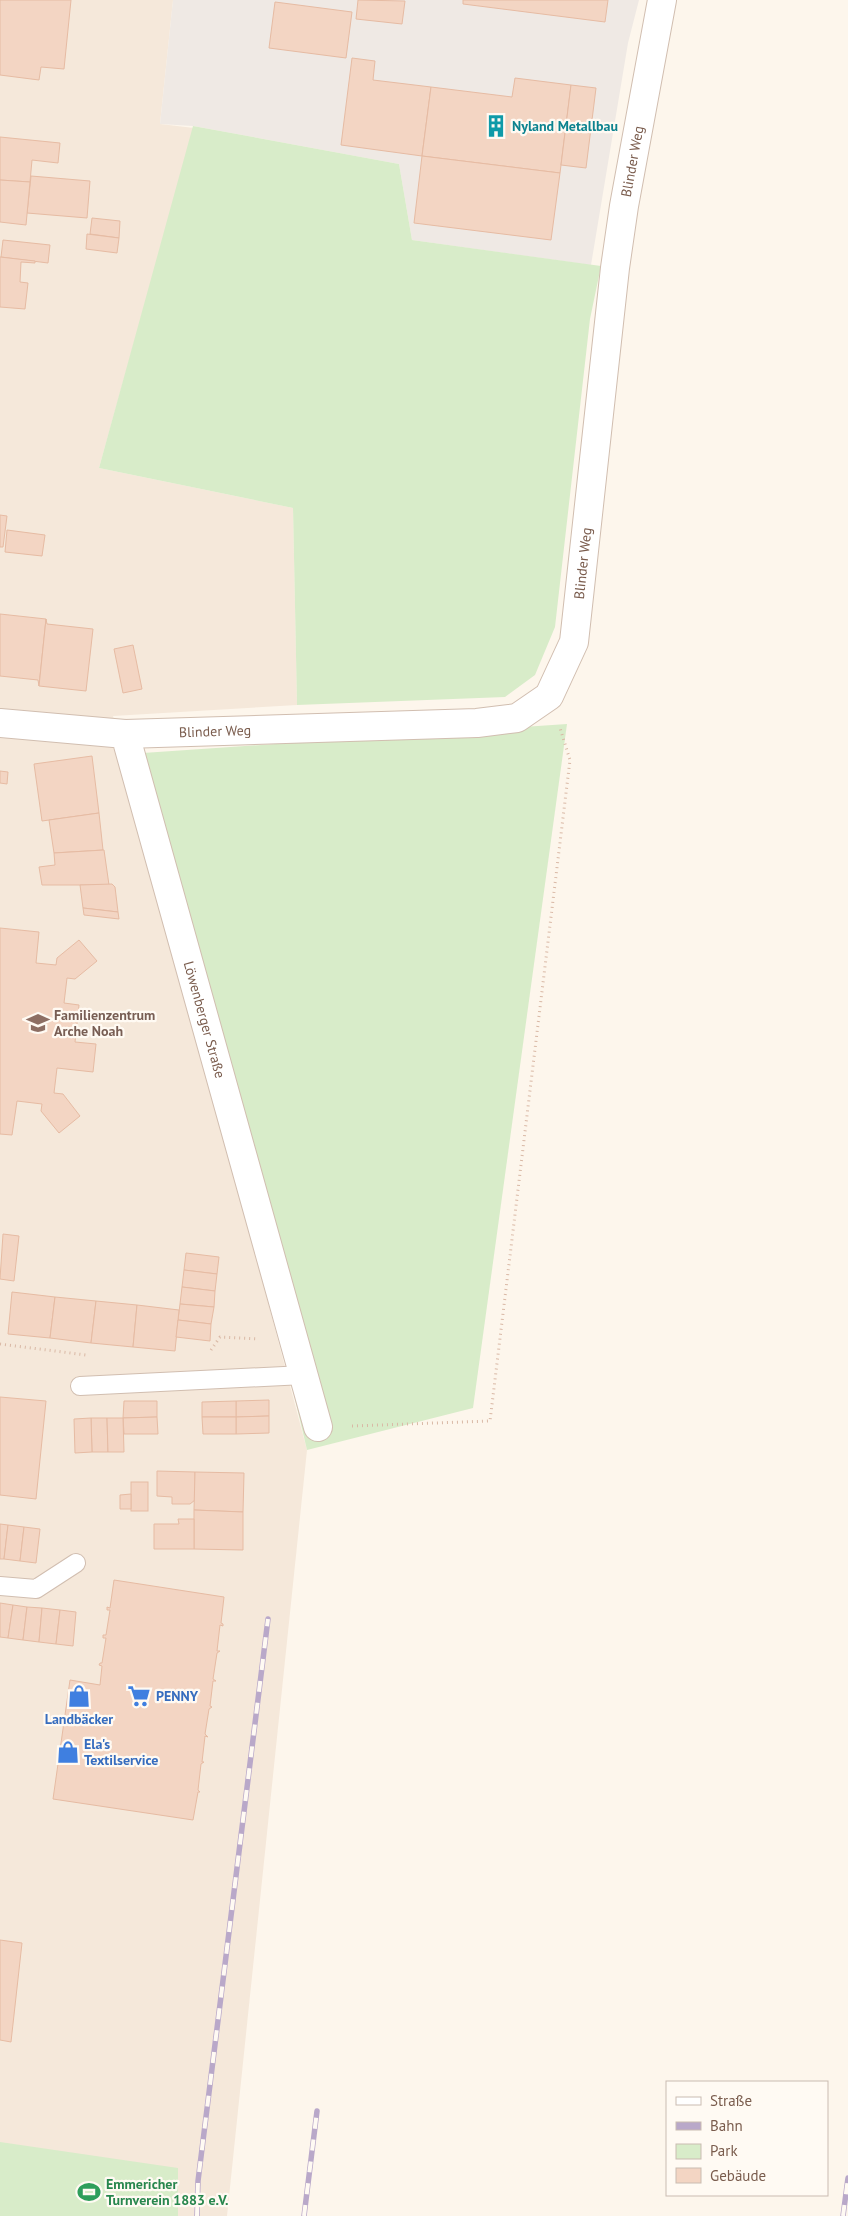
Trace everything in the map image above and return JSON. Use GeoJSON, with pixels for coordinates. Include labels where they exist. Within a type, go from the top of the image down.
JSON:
{"type":"FeatureCollection","features":[{"type":"Feature","properties":{"kind":"street","name":"Blinder Weg"},"geometry":{"type":"LineString","coordinates":[[126,734],[477,723],[517,718],[549,696],[574,642],[615,268],[624,206],[662,0]]}},
{"type":"Feature","properties":{"kind":"street"},"geometry":{"type":"LineString","coordinates":[[0,723],[126,734]]}},
{"type":"Feature","properties":{"kind":"street","name":"Löwenberger Straße"},"geometry":{"type":"LineString","coordinates":[[126,734],[318,1427]]}},
{"type":"Feature","properties":{"kind":"lane"},"geometry":{"type":"LineString","coordinates":[[80,1386],[304,1375]]}},
{"type":"Feature","properties":{"kind":"lane"},"geometry":{"type":"LineString","coordinates":[[0,1586],[36,1589],[76,1563]]}},
{"type":"Feature","properties":{"kind":"path"},"geometry":{"type":"LineString","coordinates":[[318,1427],[490,1421],[570,760],[549,696]]}},
{"type":"Feature","properties":{"kind":"path"},"geometry":{"type":"LineString","coordinates":[[210,1352],[220,1337],[294,1342]]}},
{"type":"Feature","properties":{"kind":"path"},"geometry":{"type":"LineString","coordinates":[[0,1344],[93,1356]]}},
{"type":"Feature","properties":{"kind":"shaded area"},"geometry":{"type":"Polygon","coordinates":[[[0,0],[173,0],[160,124],[194,128],[99,468],[293,508],[297,705],[113,716],[307,1450],[227,2216],[0,2216],[0,0]]]}},
{"type":"Feature","properties":{"kind":"shaded area"},"geometry":{"type":"Polygon","coordinates":[[[173,0],[639,0],[628,43],[591,265],[412,240],[399,164],[193,126],[160,124],[173,0]]]}},
{"type":"Feature","properties":{"kind":"green space"},"geometry":{"type":"Polygon","coordinates":[[[193,126],[399,164],[412,240],[601,266],[590,319],[555,627],[535,675],[505,697],[297,705],[293,508],[99,468],[193,126]]]}},
{"type":"Feature","properties":{"kind":"green space"},"geometry":{"type":"Polygon","coordinates":[[[567,724],[473,1408],[307,1450],[143,753],[567,724]]]}},
{"type":"Feature","properties":{"kind":"green space","name":"Emmericher Turnverein 1883 e.V."},"geometry":{"type":"Polygon","coordinates":[[[0,2142],[178,2168],[178,2216],[0,2216],[0,2142]]]}},
{"type":"Feature","properties":{"kind":"building"},"geometry":{"type":"Polygon","coordinates":[[[0,0],[71,0],[64,69],[41,67],[39,80],[0,75],[0,0]]]}},
{"type":"Feature","properties":{"kind":"building"},"geometry":{"type":"Polygon","coordinates":[[[358,0],[405,1],[402,24],[356,19],[358,0]]]}},
{"type":"Feature","properties":{"kind":"building"},"geometry":{"type":"Polygon","coordinates":[[[463,0],[608,0],[605,22],[463,4],[463,0]]]}},
{"type":"Feature","properties":{"kind":"building"},"geometry":{"type":"Polygon","coordinates":[[[275,2],[352,12],[346,58],[269,48],[275,2]]]}},
{"type":"Feature","properties":{"kind":"building"},"geometry":{"type":"Polygon","coordinates":[[[352,58],[375,61],[373,80],[431,87],[422,156],[341,145],[352,58]]]}},
{"type":"Feature","properties":{"kind":"building","name":"Nyland Metallbau"},"geometry":{"type":"Polygon","coordinates":[[[515,78],[571,85],[560,173],[422,156],[431,87],[512,97],[515,78]]]}},
{"type":"Feature","properties":{"kind":"building"},"geometry":{"type":"Polygon","coordinates":[[[571,85],[596,88],[586,168],[561,165],[571,85]]]}},
{"type":"Feature","properties":{"kind":"building"},"geometry":{"type":"Polygon","coordinates":[[[0,137],[60,143],[58,163],[32,160],[30,182],[0,180],[0,137]]]}},
{"type":"Feature","properties":{"kind":"building","name":"Nyland Metallbau"},"geometry":{"type":"Polygon","coordinates":[[[422,156],[560,173],[551,240],[414,223],[422,156]]]}},
{"type":"Feature","properties":{"kind":"building"},"geometry":{"type":"Polygon","coordinates":[[[31,176],[90,181],[87,218],[27,213],[31,176]]]}},
{"type":"Feature","properties":{"kind":"building"},"geometry":{"type":"Polygon","coordinates":[[[0,180],[30,182],[26,225],[0,222],[0,180]]]}},
{"type":"Feature","properties":{"kind":"building"},"geometry":{"type":"Polygon","coordinates":[[[92,218],[120,221],[119,238],[90,234],[92,218]]]}},
{"type":"Feature","properties":{"kind":"building"},"geometry":{"type":"Polygon","coordinates":[[[87,234],[119,238],[117,253],[86,249],[87,234]]]}},
{"type":"Feature","properties":{"kind":"building"},"geometry":{"type":"Polygon","coordinates":[[[3,240],[50,245],[48,263],[1,257],[3,240]]]}},
{"type":"Feature","properties":{"kind":"building"},"geometry":{"type":"Polygon","coordinates":[[[0,257],[35,261],[35,263],[21,262],[20,282],[28,283],[25,309],[0,307],[0,257]]]}},
{"type":"Feature","properties":{"kind":"building"},"geometry":{"type":"Polygon","coordinates":[[[0,515],[7,516],[3,547],[0,547],[0,515]]]}},
{"type":"Feature","properties":{"kind":"building"},"geometry":{"type":"Polygon","coordinates":[[[7,530],[45,535],[42,556],[5,552],[7,530]]]}},
{"type":"Feature","properties":{"kind":"building"},"geometry":{"type":"Polygon","coordinates":[[[0,614],[46,619],[39,686],[38,680],[0,676],[0,614]]]}},
{"type":"Feature","properties":{"kind":"building"},"geometry":{"type":"Polygon","coordinates":[[[46,619],[47,624],[93,629],[86,691],[39,686],[46,619]]]}},
{"type":"Feature","properties":{"kind":"building"},"geometry":{"type":"Polygon","coordinates":[[[133,645],[142,689],[123,693],[114,649],[133,645]]]}},
{"type":"Feature","properties":{"kind":"building"},"geometry":{"type":"Polygon","coordinates":[[[92,756],[99,813],[42,821],[34,764],[92,756]]]}},
{"type":"Feature","properties":{"kind":"building"},"geometry":{"type":"Polygon","coordinates":[[[0,771],[8,772],[7,784],[0,783],[0,771]]]}},
{"type":"Feature","properties":{"kind":"building"},"geometry":{"type":"Polygon","coordinates":[[[99,813],[103,850],[54,853],[49,820],[99,813]]]}},
{"type":"Feature","properties":{"kind":"building"},"geometry":{"type":"Polygon","coordinates":[[[104,850],[109,885],[42,885],[39,867],[55,865],[54,853],[104,850]]]}},
{"type":"Feature","properties":{"kind":"building"},"geometry":{"type":"Polygon","coordinates":[[[112,884],[115,887],[118,912],[83,908],[80,885],[112,884]]]}},
{"type":"Feature","properties":{"kind":"building"},"geometry":{"type":"Polygon","coordinates":[[[83,908],[118,912],[119,919],[84,915],[83,908]]]}},
{"type":"Feature","properties":{"kind":"building","name":"Familienzentrum Arche Noah"},"geometry":{"type":"Polygon","coordinates":[[[0,928],[39,932],[36,963],[56,965],[57,958],[79,940],[97,961],[75,979],[67,978],[64,1003],[79,1005],[75,1042],[96,1044],[93,1072],[57,1068],[54,1093],[63,1094],[80,1116],[59,1133],[41,1111],[42,1104],[17,1101],[12,1135],[0,1134],[0,928]]]}},
{"type":"Feature","properties":{"kind":"building"},"geometry":{"type":"Polygon","coordinates":[[[3,1234],[19,1236],[14,1281],[0,1279],[3,1234]]]}},
{"type":"Feature","properties":{"kind":"building"},"geometry":{"type":"Polygon","coordinates":[[[186,1253],[219,1257],[217,1274],[184,1270],[186,1253]]]}},
{"type":"Feature","properties":{"kind":"building"},"geometry":{"type":"Polygon","coordinates":[[[184,1270],[217,1274],[215,1291],[182,1287],[184,1270]]]}},
{"type":"Feature","properties":{"kind":"building"},"geometry":{"type":"Polygon","coordinates":[[[182,1287],[215,1291],[214,1307],[180,1304],[182,1287]]]}},
{"type":"Feature","properties":{"kind":"building"},"geometry":{"type":"Polygon","coordinates":[[[12,1292],[55,1297],[50,1338],[8,1334],[12,1292]]]}},
{"type":"Feature","properties":{"kind":"building"},"geometry":{"type":"Polygon","coordinates":[[[55,1297],[96,1301],[91,1343],[50,1338],[55,1297]]]}},
{"type":"Feature","properties":{"kind":"building"},"geometry":{"type":"Polygon","coordinates":[[[96,1301],[137,1305],[133,1347],[91,1343],[96,1301]]]}},
{"type":"Feature","properties":{"kind":"building"},"geometry":{"type":"Polygon","coordinates":[[[180,1304],[214,1307],[211,1324],[178,1320],[180,1304]]]}},
{"type":"Feature","properties":{"kind":"building"},"geometry":{"type":"Polygon","coordinates":[[[137,1305],[179,1310],[175,1351],[133,1347],[137,1305]]]}},
{"type":"Feature","properties":{"kind":"building"},"geometry":{"type":"Polygon","coordinates":[[[178,1320],[211,1324],[210,1341],[176,1337],[178,1320]]]}},
{"type":"Feature","properties":{"kind":"building"},"geometry":{"type":"Polygon","coordinates":[[[0,1397],[46,1401],[36,1499],[0,1495],[0,1397]]]}},
{"type":"Feature","properties":{"kind":"building"},"geometry":{"type":"Polygon","coordinates":[[[269,1400],[269,1416],[236,1417],[236,1401],[269,1400]]]}},
{"type":"Feature","properties":{"kind":"building"},"geometry":{"type":"Polygon","coordinates":[[[124,1401],[157,1401],[157,1417],[123,1418],[124,1401]]]}},
{"type":"Feature","properties":{"kind":"building"},"geometry":{"type":"Polygon","coordinates":[[[236,1401],[236,1417],[202,1417],[202,1402],[236,1401]]]}},
{"type":"Feature","properties":{"kind":"building"},"geometry":{"type":"Polygon","coordinates":[[[269,1416],[269,1433],[236,1434],[236,1417],[269,1416]]]}},
{"type":"Feature","properties":{"kind":"building"},"geometry":{"type":"Polygon","coordinates":[[[157,1417],[158,1434],[124,1434],[123,1418],[157,1417]]]}},
{"type":"Feature","properties":{"kind":"building"},"geometry":{"type":"Polygon","coordinates":[[[202,1417],[236,1417],[236,1434],[203,1434],[202,1417]]]}},
{"type":"Feature","properties":{"kind":"building"},"geometry":{"type":"Polygon","coordinates":[[[91,1418],[107,1418],[108,1452],[92,1452],[91,1418]]]}},
{"type":"Feature","properties":{"kind":"building"},"geometry":{"type":"Polygon","coordinates":[[[91,1418],[92,1452],[75,1453],[74,1419],[91,1418]]]}},
{"type":"Feature","properties":{"kind":"building"},"geometry":{"type":"Polygon","coordinates":[[[107,1418],[123,1418],[124,1452],[108,1452],[107,1418]]]}},
{"type":"Feature","properties":{"kind":"building"},"geometry":{"type":"Polygon","coordinates":[[[157,1471],[195,1472],[195,1500],[190,1504],[172,1504],[172,1497],[157,1496],[157,1471]]]}},
{"type":"Feature","properties":{"kind":"building"},"geometry":{"type":"Polygon","coordinates":[[[195,1472],[244,1473],[243,1512],[194,1510],[195,1472]]]}},
{"type":"Feature","properties":{"kind":"building"},"geometry":{"type":"Polygon","coordinates":[[[131,1482],[148,1482],[148,1511],[131,1511],[131,1482]]]}},
{"type":"Feature","properties":{"kind":"building"},"geometry":{"type":"Polygon","coordinates":[[[131,1494],[131,1509],[120,1509],[120,1495],[131,1494]]]}},
{"type":"Feature","properties":{"kind":"building"},"geometry":{"type":"Polygon","coordinates":[[[194,1510],[243,1512],[243,1550],[194,1549],[194,1510]]]}},
{"type":"Feature","properties":{"kind":"building"},"geometry":{"type":"Polygon","coordinates":[[[178,1519],[194,1519],[194,1549],[154,1549],[154,1524],[179,1524],[178,1519]]]}},
{"type":"Feature","properties":{"kind":"building"},"geometry":{"type":"Polygon","coordinates":[[[0,1524],[8,1525],[4,1559],[0,1559],[0,1524]]]}},
{"type":"Feature","properties":{"kind":"building"},"geometry":{"type":"Polygon","coordinates":[[[8,1525],[24,1527],[20,1561],[4,1559],[8,1525]]]}},
{"type":"Feature","properties":{"kind":"building"},"geometry":{"type":"Polygon","coordinates":[[[24,1527],[40,1529],[36,1563],[20,1561],[24,1527]]]}},
{"type":"Feature","properties":{"kind":"building","name":"PENNY"},"geometry":{"type":"Polygon","coordinates":[[[114,1580],[224,1597],[221,1623],[223,1626],[220,1625],[217,1651],[220,1651],[217,1653],[213,1679],[216,1681],[213,1681],[210,1706],[212,1707],[209,1709],[205,1734],[208,1737],[205,1736],[202,1762],[204,1762],[201,1764],[198,1790],[200,1792],[198,1792],[193,1820],[53,1799],[70,1680],[100,1685],[102,1666],[99,1665],[102,1663],[106,1638],[103,1638],[103,1635],[106,1635],[110,1610],[107,1610],[107,1607],[110,1608],[114,1580]]]}},
{"type":"Feature","properties":{"kind":"building"},"geometry":{"type":"Polygon","coordinates":[[[0,1603],[13,1605],[8,1638],[0,1637],[0,1603]]]}},
{"type":"Feature","properties":{"kind":"building"},"geometry":{"type":"Polygon","coordinates":[[[13,1605],[27,1607],[23,1640],[8,1638],[13,1605]]]}},
{"type":"Feature","properties":{"kind":"building"},"geometry":{"type":"Polygon","coordinates":[[[27,1607],[42,1608],[39,1642],[23,1640],[27,1607]]]}},
{"type":"Feature","properties":{"kind":"building"},"geometry":{"type":"Polygon","coordinates":[[[42,1608],[60,1610],[56,1644],[39,1642],[42,1608]]]}},
{"type":"Feature","properties":{"kind":"building"},"geometry":{"type":"Polygon","coordinates":[[[60,1610],[76,1612],[73,1646],[56,1644],[60,1610]]]}},
{"type":"Feature","properties":{"kind":"building"},"geometry":{"type":"Polygon","coordinates":[[[0,1940],[22,1943],[11,2042],[0,2040],[0,1940]]]}},
{"type":"Feature","properties":{"kind":"railway"},"geometry":{"type":"LineString","coordinates":[[197,2216],[198,2181],[268,1619]]}},
{"type":"Feature","properties":{"kind":"railway"},"geometry":{"type":"LineString","coordinates":[[304,2216],[317,2111]]}},
{"type":"Feature","properties":{"kind":"railway"},"geometry":{"type":"LineString","coordinates":[[843,2216],[848,2178]]}},
{"type":"Feature","properties":{"kind":"place","name":"Nyland Metallbau"},"geometry":{"type":"Point","coordinates":[496,126]}},
{"type":"Feature","properties":{"kind":"place","name":"Familienzentrum Arche Noah"},"geometry":{"type":"Point","coordinates":[38,1023]}},
{"type":"Feature","properties":{"kind":"place","name":"Landbäcker"},"geometry":{"type":"Point","coordinates":[79,1696]}},
{"type":"Feature","properties":{"kind":"place","name":"PENNY"},"geometry":{"type":"Point","coordinates":[139,1696]}},
{"type":"Feature","properties":{"kind":"place","name":"Ela's Textilservice"},"geometry":{"type":"Point","coordinates":[68,1752]}},
{"type":"Feature","properties":{"kind":"place","name":"Emmericher Turnverein 1883 e.V."},"geometry":{"type":"Point","coordinates":[89,2192]}}]}
